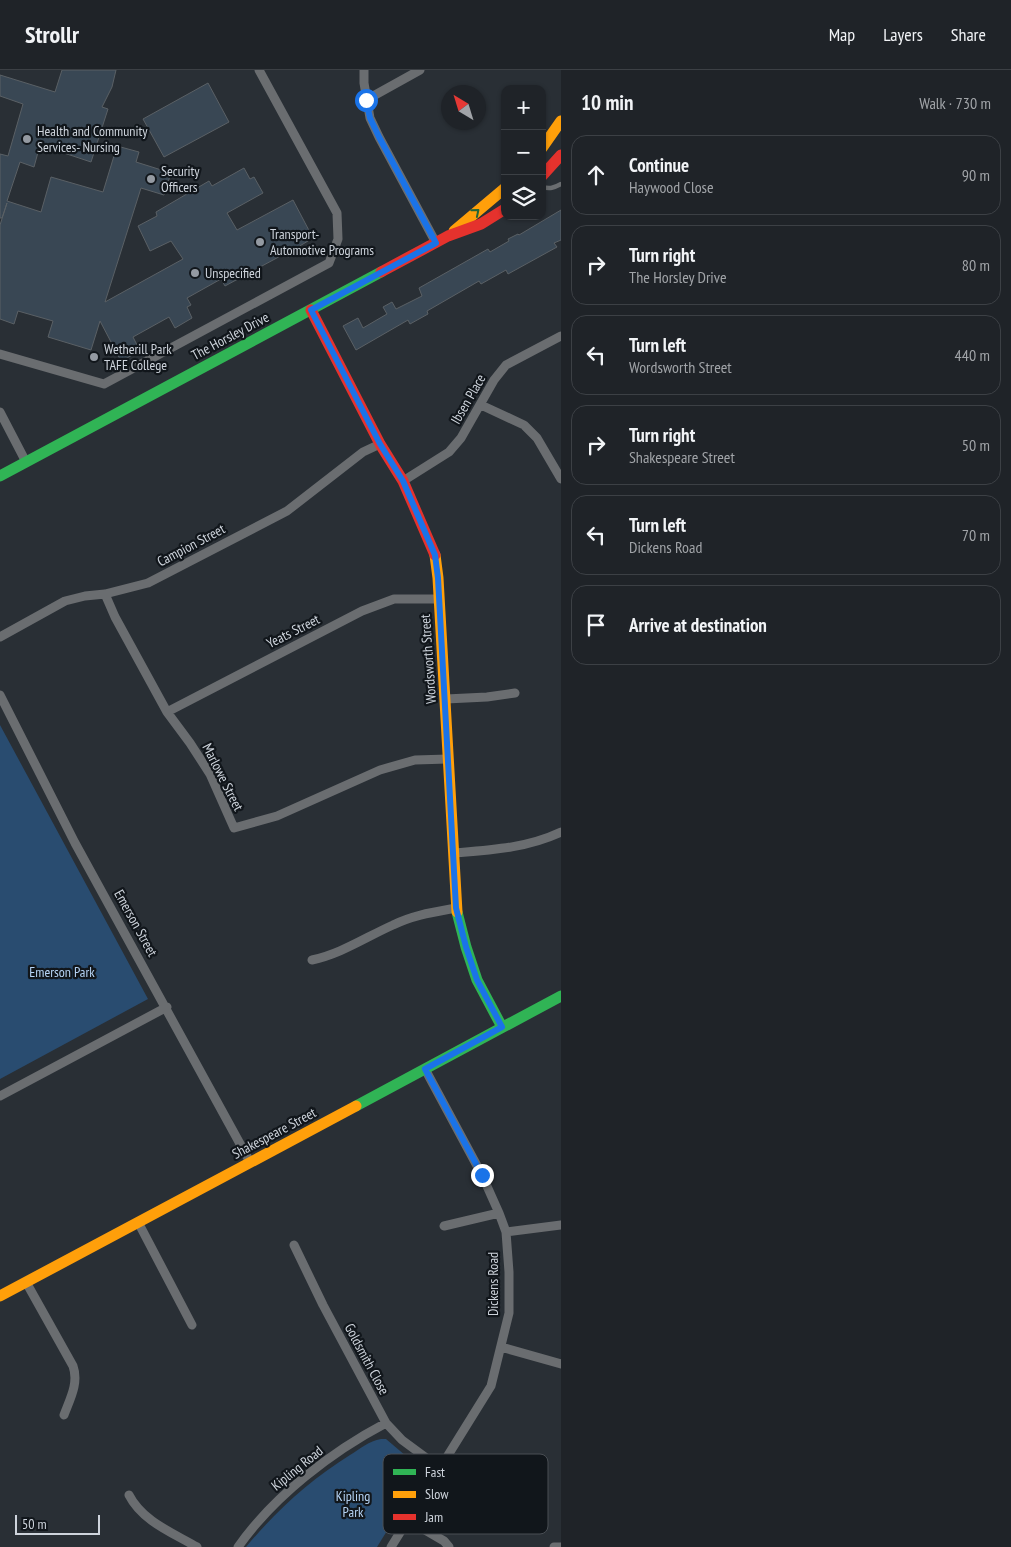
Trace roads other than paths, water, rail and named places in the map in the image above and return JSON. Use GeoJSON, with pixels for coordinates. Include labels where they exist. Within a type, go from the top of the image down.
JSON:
{"type":"FeatureCollection","features":[{"type":"Feature","properties":{"kind":"street"},"geometry":{"type":"LineString","coordinates":[[0,354],[104,384],[329,263],[338,239],[338,213],[259,70]]}},
{"type":"Feature","properties":{"kind":"street"},"geometry":{"type":"LineString","coordinates":[[364,70],[366,100],[370,118],[436,243]]}},
{"type":"Feature","properties":{"kind":"street"},"geometry":{"type":"LineString","coordinates":[[366,100],[420,70]]}},
{"type":"Feature","properties":{"kind":"street"},"geometry":{"type":"LineString","coordinates":[[546,142],[561,121]]}},
{"type":"Feature","properties":{"kind":"street"},"geometry":{"type":"LineString","coordinates":[[543,175],[561,155]]}},
{"type":"Feature","properties":{"kind":"street","name":"The Horsley Drive"},"geometry":{"type":"LineString","coordinates":[[0,476],[436,243],[448,236],[501,191]]}},
{"type":"Feature","properties":{"kind":"street","name":"The Horsley Drive"},"geometry":{"type":"LineString","coordinates":[[448,236],[482,224],[501,212]]}},
{"type":"Feature","properties":{"kind":"street","name":"Wordsworth Street"},"geometry":{"type":"LineString","coordinates":[[311,310],[380,444],[403,481],[435,555],[446,699],[456,908],[477,980],[502,1027]]}},
{"type":"Feature","properties":{"kind":"street","name":"Ibsen Place"},"geometry":{"type":"LineString","coordinates":[[403,481],[449,452],[462,438],[494,380],[506,365],[561,336]]}},
{"type":"Feature","properties":{"kind":"street"},"geometry":{"type":"LineString","coordinates":[[481,405],[524,425],[537,438],[561,478]]}},
{"type":"Feature","properties":{"kind":"street"},"geometry":{"type":"LineString","coordinates":[[0,412],[26,462]]}},
{"type":"Feature","properties":{"kind":"street","name":"Campion Street"},"geometry":{"type":"LineString","coordinates":[[0,637],[65,602],[148,583],[287,511],[363,452],[380,444]]}},
{"type":"Feature","properties":{"kind":"street","name":"Marlowe Street"},"geometry":{"type":"LineString","coordinates":[[105,594],[115,617],[167,712],[210,774],[234,828],[277,816],[380,770],[415,760],[448,759]]}},
{"type":"Feature","properties":{"kind":"street","name":"Yeats Street"},"geometry":{"type":"LineString","coordinates":[[167,712],[362,611],[394,600],[439,599]]}},
{"type":"Feature","properties":{"kind":"street"},"geometry":{"type":"LineString","coordinates":[[446,699],[487,697],[515,693]]}},
{"type":"Feature","properties":{"kind":"street","name":"Emerson Street"},"geometry":{"type":"LineString","coordinates":[[0,695],[76,843],[250,1162]]}},
{"type":"Feature","properties":{"kind":"street"},"geometry":{"type":"LineString","coordinates":[[454,853],[515,847],[546,839],[561,832]]}},
{"type":"Feature","properties":{"kind":"street"},"geometry":{"type":"LineString","coordinates":[[312,960],[330,956],[394,924],[418,915],[456,908]]}},
{"type":"Feature","properties":{"kind":"street","name":"Shakespeare Street"},"geometry":{"type":"LineString","coordinates":[[0,1296],[561,996]]}},
{"type":"Feature","properties":{"kind":"street"},"geometry":{"type":"LineString","coordinates":[[0,1096],[167,1007]]}},
{"type":"Feature","properties":{"kind":"street","name":"Dickens Road"},"geometry":{"type":"LineString","coordinates":[[425,1069],[482,1175],[499,1212],[506,1232],[509,1272],[509,1313],[491,1386],[449,1454]]}},
{"type":"Feature","properties":{"kind":"street"},"geometry":{"type":"LineString","coordinates":[[444,1226],[499,1212]]}},
{"type":"Feature","properties":{"kind":"street"},"geometry":{"type":"LineString","coordinates":[[138,1222],[192,1325]]}},
{"type":"Feature","properties":{"kind":"street"},"geometry":{"type":"LineString","coordinates":[[506,1232],[561,1225]]}},
{"type":"Feature","properties":{"kind":"street","name":"Goldsmith Close"},"geometry":{"type":"LineString","coordinates":[[294,1245],[323,1306],[386,1423],[402,1440],[421,1454]]}},
{"type":"Feature","properties":{"kind":"street"},"geometry":{"type":"LineString","coordinates":[[26,1282],[73,1366],[76,1375],[75,1384],[64,1415]]}},
{"type":"Feature","properties":{"kind":"street"},"geometry":{"type":"LineString","coordinates":[[501,1347],[561,1364]]}},
{"type":"Feature","properties":{"kind":"street","name":"Kipling Road"},"geometry":{"type":"LineString","coordinates":[[238,1547],[264,1514],[293,1487],[368,1432],[386,1423]]}},
{"type":"Feature","properties":{"kind":"street"},"geometry":{"type":"LineString","coordinates":[[129,1495],[144,1516],[197,1547]]}},
{"type":"Feature","properties":{"kind":"street","name":"Dickens Road"},"geometry":{"type":"LineString","coordinates":[[391,1547],[399,1534]]}},
{"type":"Feature","properties":{"kind":"street"},"geometry":{"type":"LineString","coordinates":[[432,1534],[444,1541],[449,1547]]}},
{"type":"Feature","properties":{"kind":"street"},"geometry":{"type":"LineString","coordinates":[[554,1547],[561,1547]]}},
{"type":"Feature","properties":{"kind":"lane"},"geometry":{"type":"LineString","coordinates":[[546,188],[555,188],[561,184]]}},
{"type":"Feature","properties":{"kind":"place","name":"Health and Community Services- Nursing"},"geometry":{"type":"Point","coordinates":[27,139]}},
{"type":"Feature","properties":{"kind":"place","name":"Security Officers"},"geometry":{"type":"Point","coordinates":[151,179]}},
{"type":"Feature","properties":{"kind":"place","name":"Transport- Automotive Programs"},"geometry":{"type":"Point","coordinates":[260,242]}},
{"type":"Feature","properties":{"kind":"place","name":"Unspecified"},"geometry":{"type":"Point","coordinates":[195,273]}},
{"type":"Feature","properties":{"kind":"place","name":"Wetherill Park TAFE College"},"geometry":{"type":"Point","coordinates":[94,357]}},
{"type":"Feature","properties":{"kind":"park label","name":"Emerson Park"},"geometry":{"type":"Point","coordinates":[62,972]}},
{"type":"Feature","properties":{"kind":"park label","name":"Kipling Park"},"geometry":{"type":"Point","coordinates":[353,1504]}}]}
